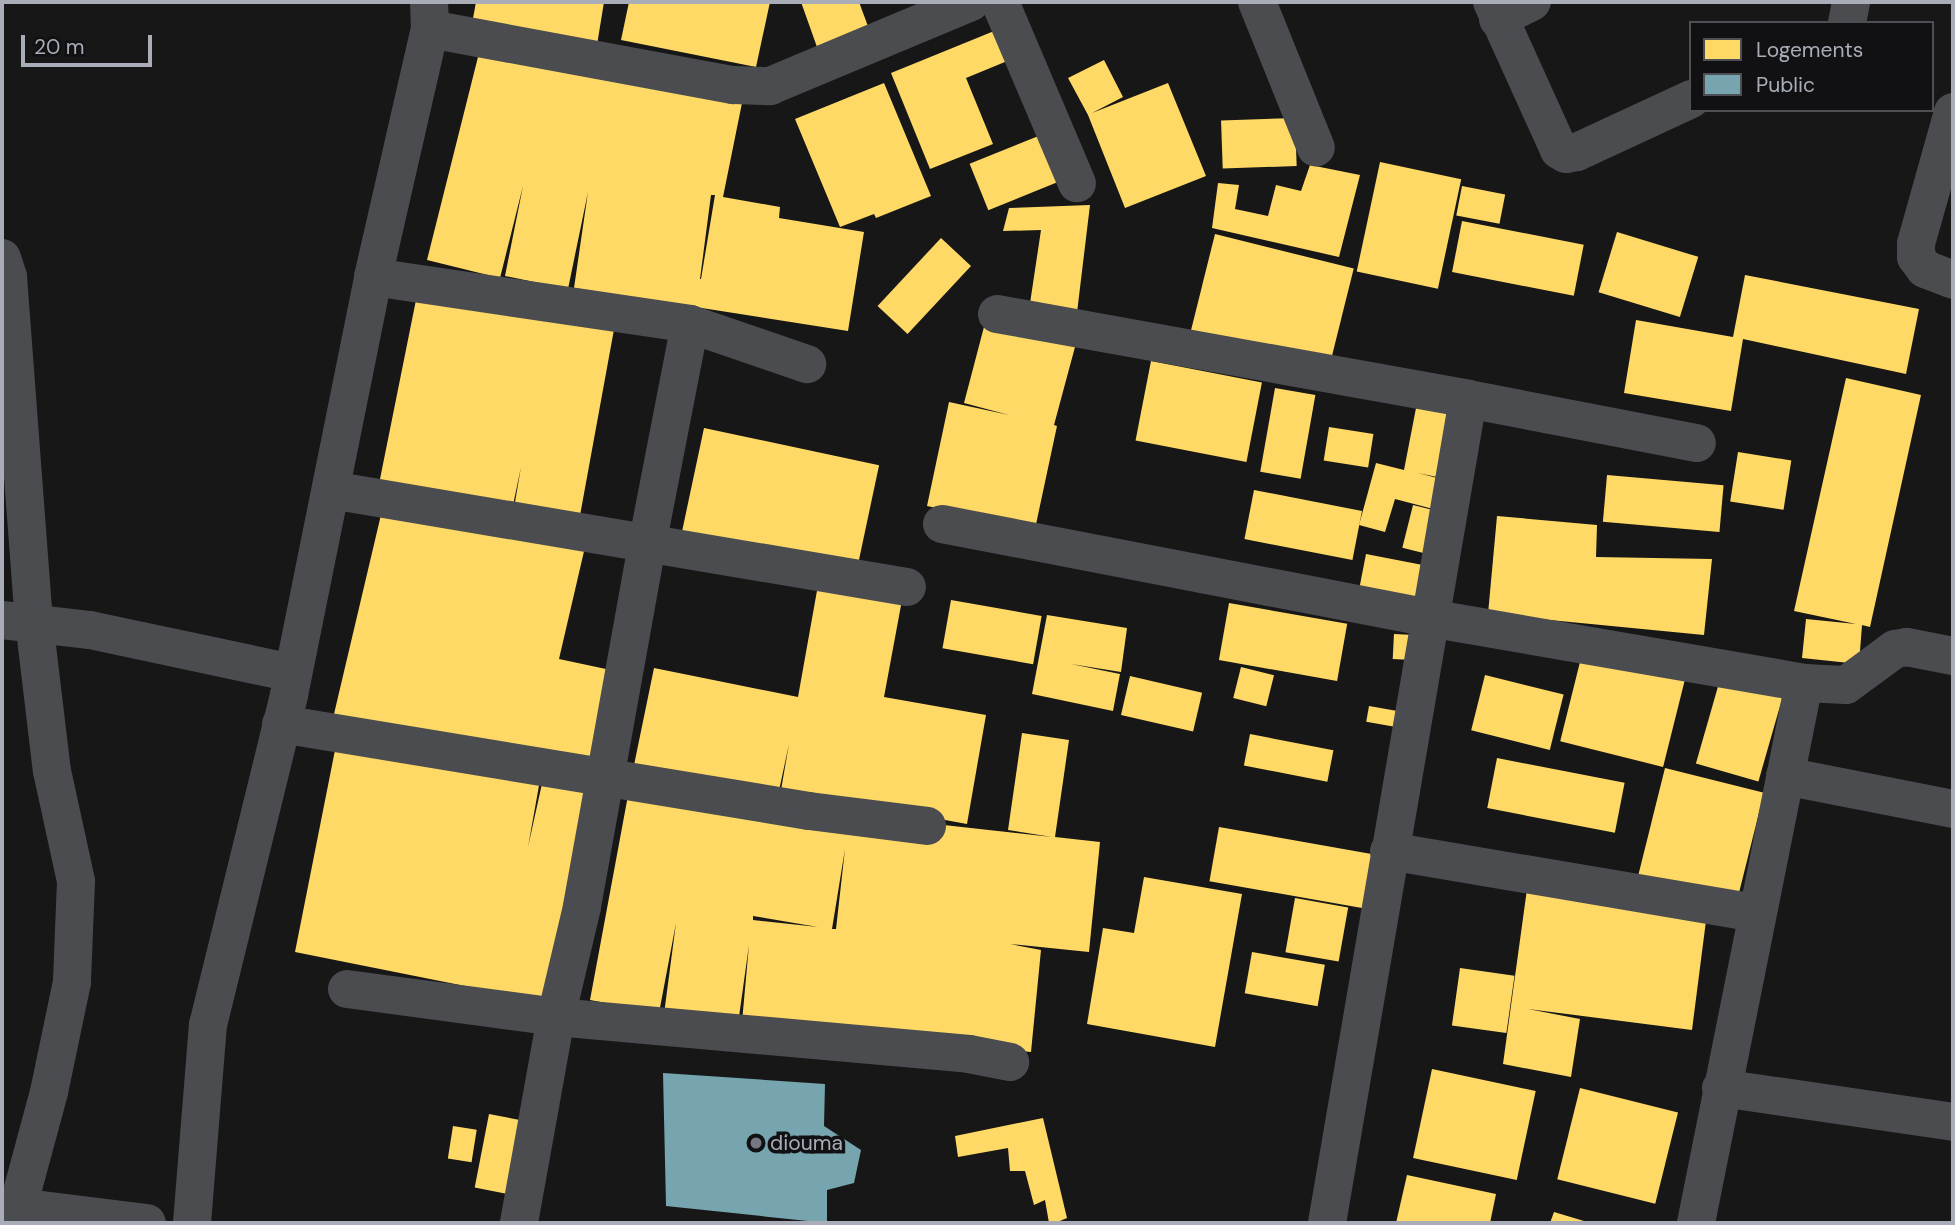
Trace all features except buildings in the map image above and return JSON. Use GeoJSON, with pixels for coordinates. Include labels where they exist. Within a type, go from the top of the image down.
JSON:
{"type":"FeatureCollection","features":[{"type":"Feature","properties":{"kind":"street"},"geometry":{"type":"LineString","coordinates":[[192,1223],[208,1025],[281,724],[331,491],[373,276],[430,15],[733,85],[770,86],[971,2]]}},
{"type":"Feature","properties":{"kind":"street"},"geometry":{"type":"LineString","coordinates":[[1000,2],[1077,183]]}},
{"type":"Feature","properties":{"kind":"street"},"geometry":{"type":"LineString","coordinates":[[1257,2],[1316,148]]}},
{"type":"Feature","properties":{"kind":"street"},"geometry":{"type":"LineString","coordinates":[[1532,2],[1495,10],[1559,150],[1566,154],[1577,152],[1689,100]]}},
{"type":"Feature","properties":{"kind":"street"},"geometry":{"type":"LineString","coordinates":[[1847,21],[1851,2]]}},
{"type":"Feature","properties":{"kind":"street"},"geometry":{"type":"LineString","coordinates":[[1953,112],[1916,244],[1916,257],[1925,269],[1953,280]]}},
{"type":"Feature","properties":{"kind":"street"},"geometry":{"type":"LineString","coordinates":[[2,258],[8,277],[18,621],[76,881],[72,982],[49,1092],[10,1206],[147,1223]]}},
{"type":"Feature","properties":{"kind":"street"},"geometry":{"type":"LineString","coordinates":[[373,276],[690,324],[807,365]]}},
{"type":"Feature","properties":{"kind":"street"},"geometry":{"type":"LineString","coordinates":[[998,314],[1697,443]]}},
{"type":"Feature","properties":{"kind":"street"},"geometry":{"type":"LineString","coordinates":[[519,1223],[555,1017],[582,907],[690,324]]}},
{"type":"Feature","properties":{"kind":"street"},"geometry":{"type":"LineString","coordinates":[[1327,1223],[1468,399]]}},
{"type":"Feature","properties":{"kind":"street"},"geometry":{"type":"LineString","coordinates":[[331,491],[907,587]]}},
{"type":"Feature","properties":{"kind":"street"},"geometry":{"type":"LineString","coordinates":[[942,524],[1429,618],[1804,683],[1846,684],[1895,649],[1907,647],[1953,656]]}},
{"type":"Feature","properties":{"kind":"street"},"geometry":{"type":"LineString","coordinates":[[18,621],[90,630],[292,673]]}},
{"type":"Feature","properties":{"kind":"street"},"geometry":{"type":"LineString","coordinates":[[1696,1223],[1804,683]]}},
{"type":"Feature","properties":{"kind":"street"},"geometry":{"type":"LineString","coordinates":[[281,724],[606,779],[809,811],[926,826]]}},
{"type":"Feature","properties":{"kind":"street"},"geometry":{"type":"LineString","coordinates":[[1785,776],[1953,809]]}},
{"type":"Feature","properties":{"kind":"street"},"geometry":{"type":"LineString","coordinates":[[1389,851],[1756,913]]}},
{"type":"Feature","properties":{"kind":"street"},"geometry":{"type":"LineString","coordinates":[[347,989],[555,1017],[969,1054],[1010,1062]]}},
{"type":"Feature","properties":{"kind":"street"},"geometry":{"type":"LineString","coordinates":[[1721,1088],[1953,1122]]}},
{"type":"Feature","properties":{"kind":"place","name":"diouma"},"geometry":{"type":"Point","coordinates":[756,1143]}}]}
